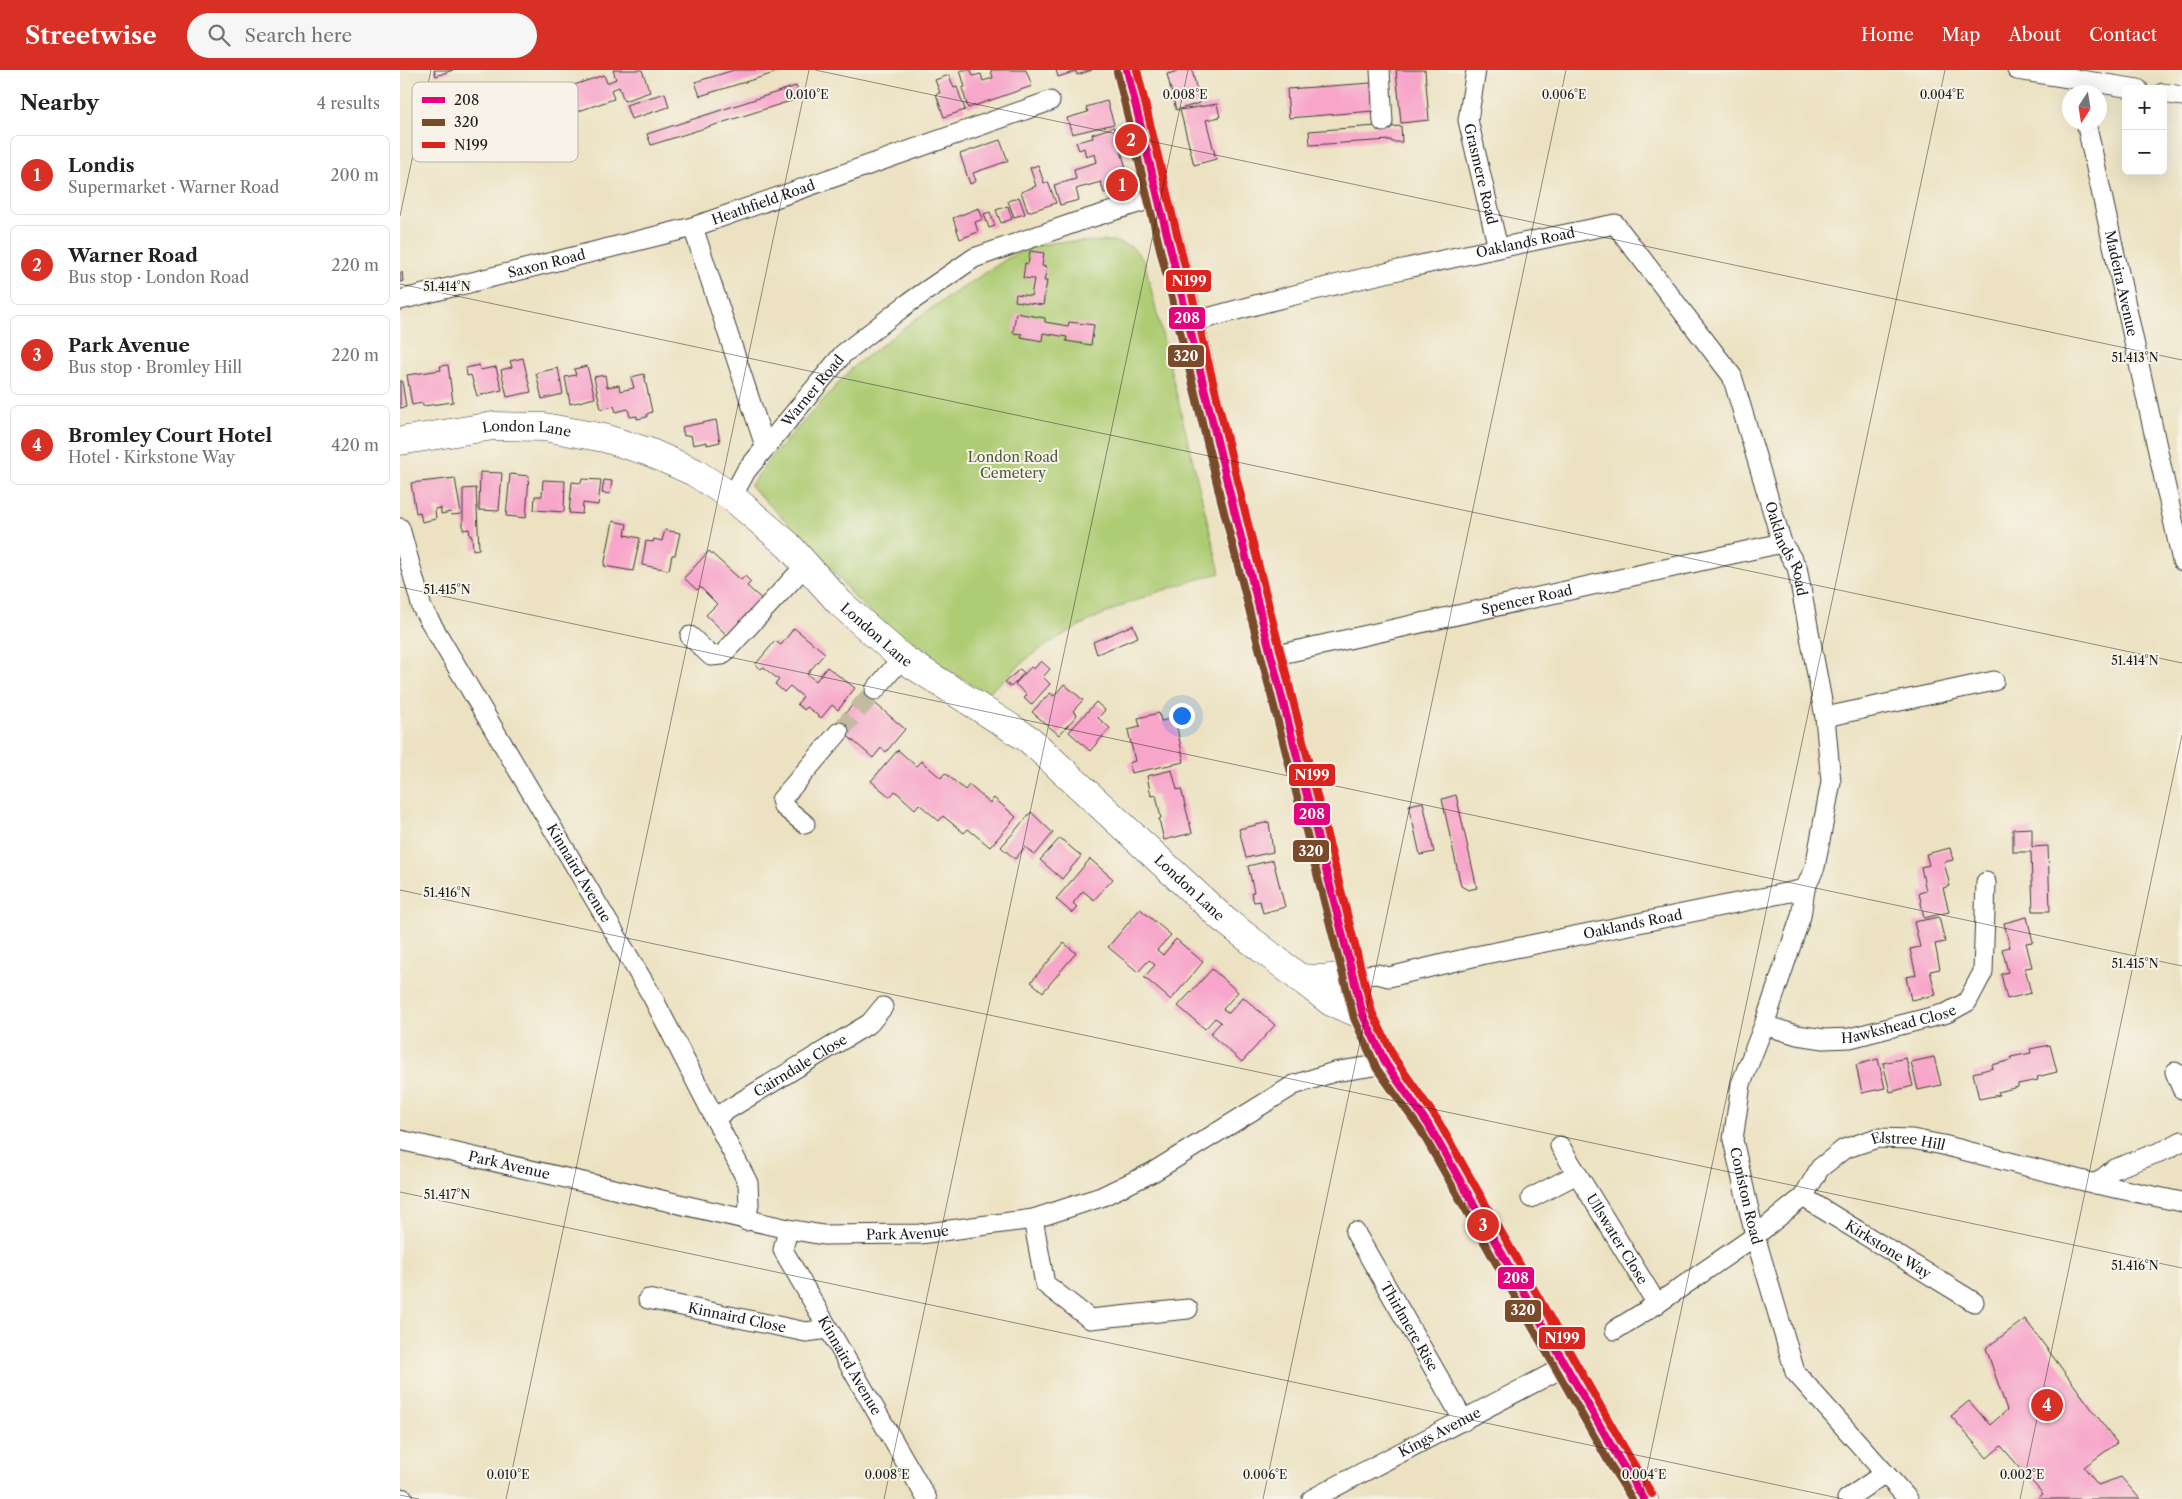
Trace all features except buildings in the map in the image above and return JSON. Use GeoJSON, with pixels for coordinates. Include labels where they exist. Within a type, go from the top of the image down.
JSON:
{"type":"FeatureCollection","features":[{"type":"Feature","properties":{"kind":"main road"},"geometry":{"type":"LineString","coordinates":[[1127,70],[1231,498],[1363,1015],[1386,1064],[1428,1124],[1620,1461],[1644,1499]]}},
{"type":"Feature","properties":{"kind":"main road","name":"London Lane"},"geometry":{"type":"LineString","coordinates":[[400,441],[493,426],[544,427],[604,438],[649,452],[694,472],[732,497],[788,545],[840,603],[902,658],[1030,740],[1223,919],[1331,1002],[1363,1015]]}},
{"type":"Feature","properties":{"kind":"main road"},"geometry":{"type":"LineString","coordinates":[[1299,978],[1320,979],[1351,965]]}},
{"type":"Feature","properties":{"kind":"street"},"geometry":{"type":"LineString","coordinates":[[1380,70],[1383,122]]}},
{"type":"Feature","properties":{"kind":"street","name":"Grasmere Road"},"geometry":{"type":"LineString","coordinates":[[1476,70],[1468,120],[1498,248]]}},
{"type":"Feature","properties":{"kind":"street"},"geometry":{"type":"LineString","coordinates":[[2018,70],[2122,87]]}},
{"type":"Feature","properties":{"kind":"street"},"geometry":{"type":"LineString","coordinates":[[2167,94],[2182,96]]}},
{"type":"Feature","properties":{"kind":"street","name":"Heathfield Road"},"geometry":{"type":"LineString","coordinates":[[765,446],[693,227],[1050,102]]}},
{"type":"Feature","properties":{"kind":"street","name":"Madeira Avenue"},"geometry":{"type":"LineString","coordinates":[[2088,130],[2182,561]]}},
{"type":"Feature","properties":{"kind":"street","name":"Warner Road"},"geometry":{"type":"LineString","coordinates":[[732,497],[746,471],[765,446],[843,354],[907,304],[974,258],[1077,222],[1158,197]]}},
{"type":"Feature","properties":{"kind":"street","name":"Oaklands Road"},"geometry":{"type":"LineString","coordinates":[[1190,323],[1272,300],[1498,248],[1615,224],[1732,376],[1782,543],[1797,567],[1825,717],[1831,782],[1815,867],[1805,889],[1474,956],[1389,977],[1351,965]]}},
{"type":"Feature","properties":{"kind":"street","name":"Saxon Road"},"geometry":{"type":"LineString","coordinates":[[400,300],[693,227]]}},
{"type":"Feature","properties":{"kind":"street","name":"Kinnaird Avenue"},"geometry":{"type":"LineString","coordinates":[[400,528],[422,608],[652,996],[748,1183],[749,1204],[746,1221]]}},
{"type":"Feature","properties":{"kind":"street","name":"Spencer Road"},"geometry":{"type":"LineString","coordinates":[[1272,656],[1782,543]]}},
{"type":"Feature","properties":{"kind":"street"},"geometry":{"type":"LineString","coordinates":[[690,636],[712,656],[722,655],[806,565]]}},
{"type":"Feature","properties":{"kind":"street"},"geometry":{"type":"LineString","coordinates":[[875,690],[902,658]]}},
{"type":"Feature","properties":{"kind":"street"},"geometry":{"type":"LineString","coordinates":[[1825,717],[1994,681]]}},
{"type":"Feature","properties":{"kind":"street"},"geometry":{"type":"LineString","coordinates":[[805,824],[783,806],[781,800],[839,732]]}},
{"type":"Feature","properties":{"kind":"street","name":"Hawkshead Close"},"geometry":{"type":"LineString","coordinates":[[1764,1025],[1797,1035],[1815,1038],[1850,1038],[1946,1013],[1967,1002],[1983,972],[1986,882]]}},
{"type":"Feature","properties":{"kind":"street","name":"Coniston Road"},"geometry":{"type":"LineString","coordinates":[[1805,889],[1801,916],[1764,1025],[1741,1084],[1734,1140],[1755,1236],[1795,1372],[1908,1499]]}},
{"type":"Feature","properties":{"kind":"street","name":"Cairndale Close"},"geometry":{"type":"LineString","coordinates":[[714,1118],[870,1023],[883,1007]]}},
{"type":"Feature","properties":{"kind":"street","name":"Park Avenue"},"geometry":{"type":"LineString","coordinates":[[400,1140],[746,1221],[788,1229],[823,1235],[920,1234],[1034,1219],[1100,1197],[1153,1172],[1294,1085],[1334,1072],[1386,1064]]}},
{"type":"Feature","properties":{"kind":"street","name":"Elstree Hill"},"geometry":{"type":"LineString","coordinates":[[1755,1236],[1803,1197],[1820,1168],[1826,1163],[1844,1149],[1877,1138],[1912,1139],[1943,1145],[2096,1184],[2182,1202]]}},
{"type":"Feature","properties":{"kind":"street"},"geometry":{"type":"LineString","coordinates":[[2096,1184],[2114,1169],[2165,1150],[2182,1141]]}},
{"type":"Feature","properties":{"kind":"street","name":"Ullswater Close"},"geometry":{"type":"LineString","coordinates":[[1560,1146],[1657,1304]]}},
{"type":"Feature","properties":{"kind":"street"},"geometry":{"type":"LineString","coordinates":[[1531,1198],[1577,1174]]}},
{"type":"Feature","properties":{"kind":"street","name":"Kirkstone Way"},"geometry":{"type":"LineString","coordinates":[[1803,1197],[1974,1302]]}},
{"type":"Feature","properties":{"kind":"street"},"geometry":{"type":"LineString","coordinates":[[1034,1219],[1045,1284],[1090,1320],[1188,1309]]}},
{"type":"Feature","properties":{"kind":"street","name":"Kinnaird Avenue"},"geometry":{"type":"LineString","coordinates":[[788,1229],[783,1250],[927,1499]]}},
{"type":"Feature","properties":{"kind":"street","name":"Thirlmere Rise"},"geometry":{"type":"LineString","coordinates":[[1355,1232],[1464,1421]]}},
{"type":"Feature","properties":{"kind":"street"},"geometry":{"type":"LineString","coordinates":[[1615,1330],[1657,1304],[1755,1236]]}},
{"type":"Feature","properties":{"kind":"street","name":"Kinnaird Close"},"geometry":{"type":"LineString","coordinates":[[648,1298],[806,1332],[828,1329]]}},
{"type":"Feature","properties":{"kind":"street","name":"Kings Avenue"},"geometry":{"type":"LineString","coordinates":[[1312,1499],[1566,1366]]}},
{"type":"Feature","properties":{"kind":"street"},"geometry":{"type":"LineString","coordinates":[[1847,1499],[1885,1473]]}},
{"type":"Feature","properties":{"kind":"street"},"geometry":{"type":"LineString","coordinates":[[400,1498],[404,1499]]}},
{"type":"Feature","properties":{"kind":"green space","name":"London Road Cemetery"},"geometry":{"type":"Polygon","coordinates":[[[1113,241],[1132,247],[1144,260],[1220,573],[1147,596],[1077,627],[1033,654],[986,694],[933,660],[887,627],[854,597],[818,552],[750,486],[774,454],[854,366],[921,315],[1008,258],[1034,246],[1058,242],[1113,241]]]}},
{"type":"Feature","properties":{"kind":"tunnel"},"geometry":{"type":"LineString","coordinates":[[839,732],[875,690]]}},
{"type":"Feature","properties":{"kind":"transit line","name":"208"},"geometry":{"type":"LineString","coordinates":[[1127,70],[1231,498],[1363,1015],[1386,1064],[1428,1124],[1620,1461],[1644,1499]]}},
{"type":"Feature","properties":{"kind":"transit line","name":"N199"},"geometry":{"type":"LineString","coordinates":[[1137,70],[1241,496],[1372,1012],[1395,1059],[1437,1119],[1652,1494]]}},
{"type":"Feature","properties":{"kind":"transit line","name":"320"},"geometry":{"type":"LineString","coordinates":[[1117,72],[1221,500],[1354,1018],[1377,1069],[1420,1129],[1611,1466],[1632,1499]]}},
{"type":"Feature","properties":{"kind":"place","name":"Warner Road"},"geometry":{"type":"Point","coordinates":[1131,140]}},
{"type":"Feature","properties":{"kind":"place","name":"Londis"},"geometry":{"type":"Point","coordinates":[1122,185]}},
{"type":"Feature","properties":{"kind":"place","name":"Park Avenue"},"geometry":{"type":"Point","coordinates":[1483,1225]}},
{"type":"Feature","properties":{"kind":"place","name":"Bromley Court Hotel"},"geometry":{"type":"Point","coordinates":[2047,1405]}}]}
